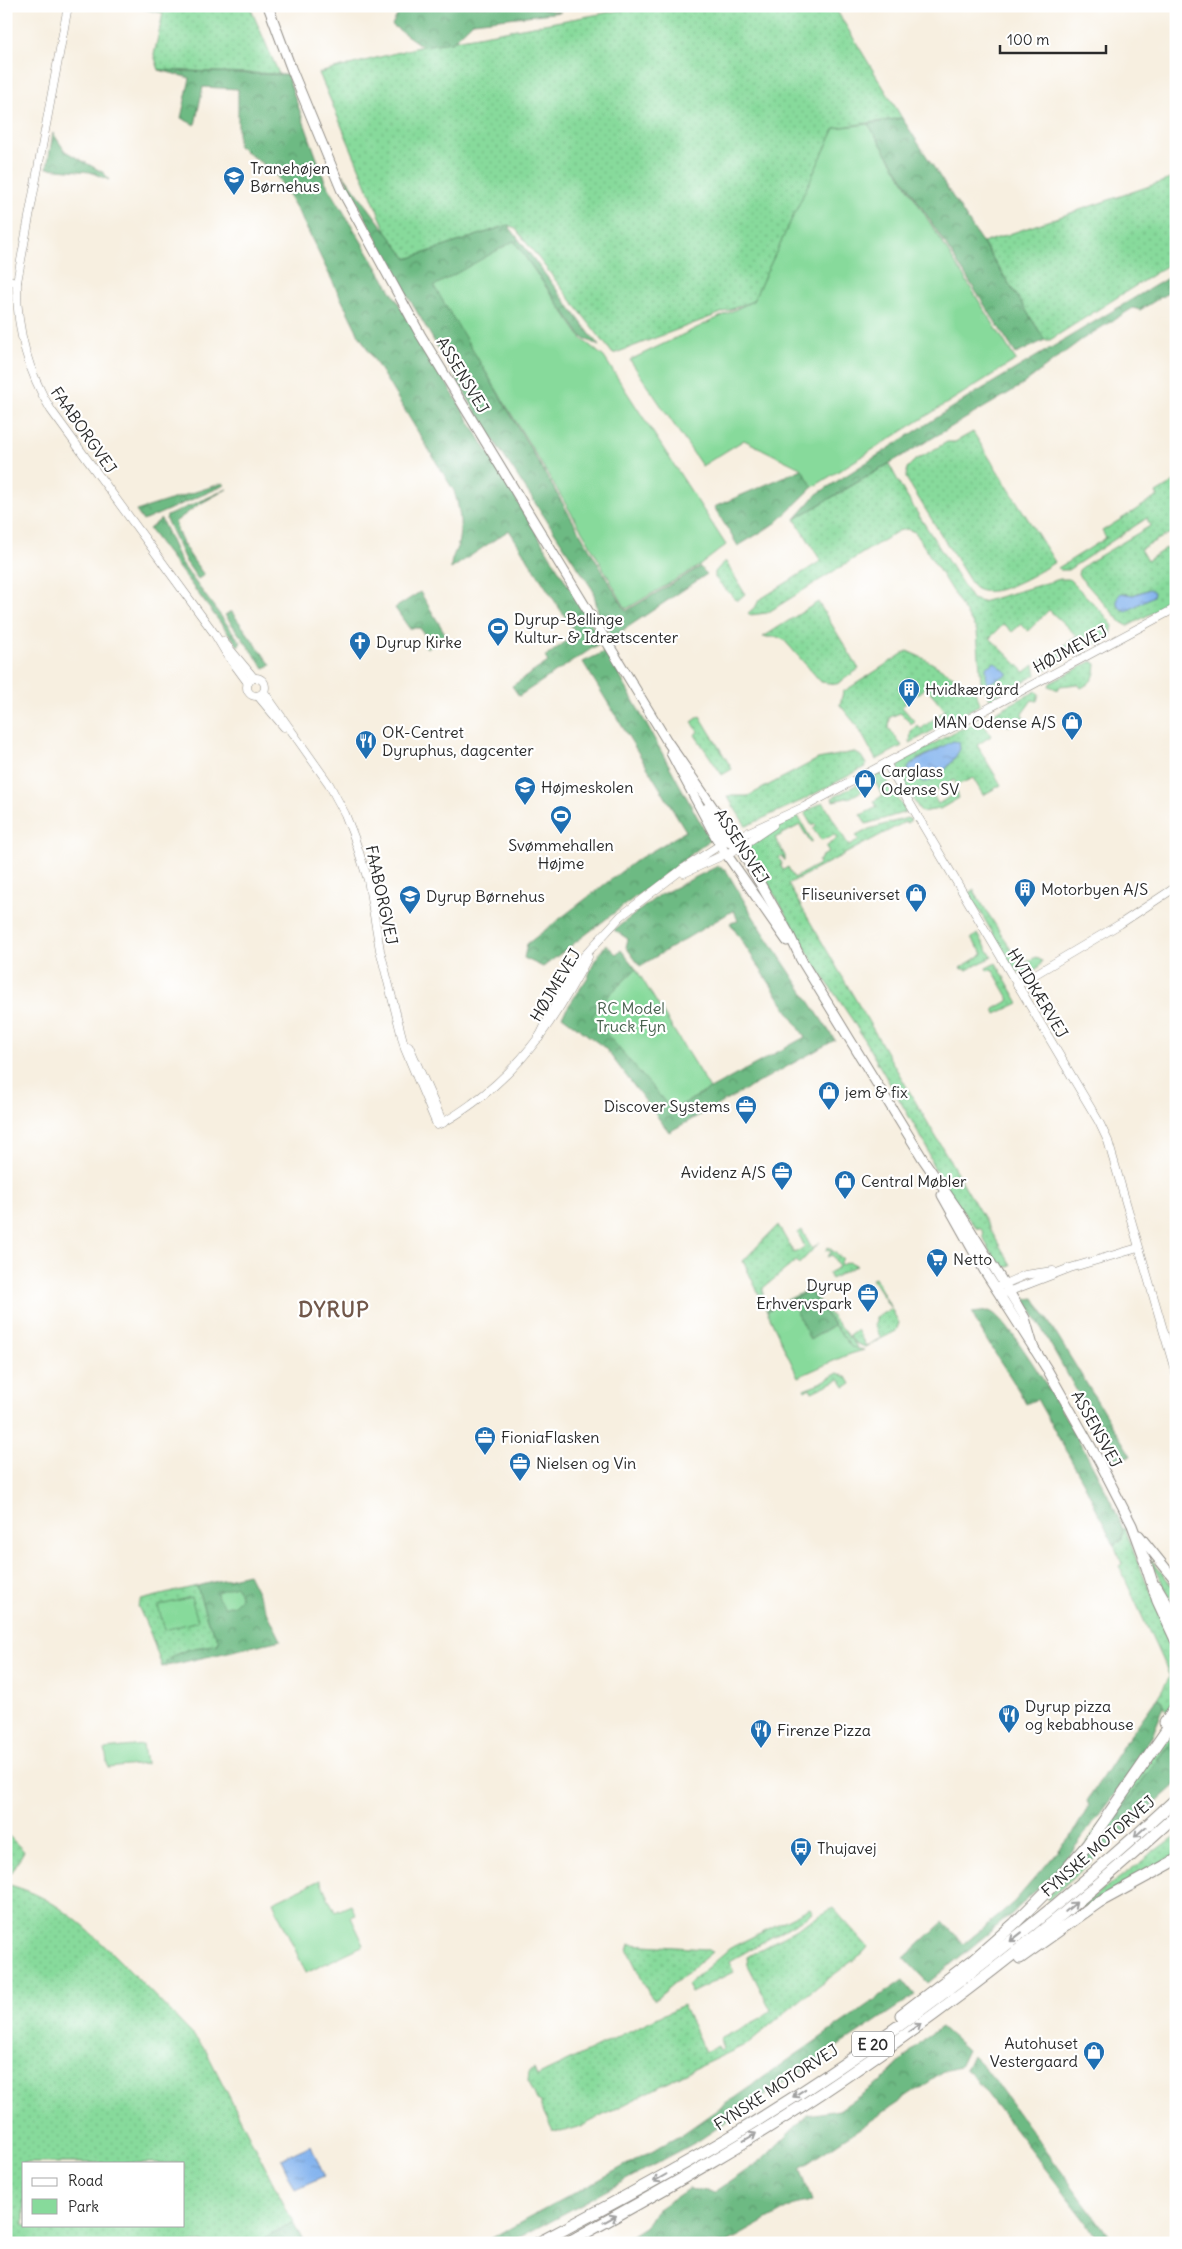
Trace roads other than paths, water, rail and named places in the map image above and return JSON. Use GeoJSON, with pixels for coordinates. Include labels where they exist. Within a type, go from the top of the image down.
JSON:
{"type":"FeatureCollection","features":[{"type":"Feature","properties":{"kind":"highway"},"geometry":{"type":"LineString","coordinates":[[1144,1558],[1158,1601],[1176,1640]]}},
{"type":"Feature","properties":{"kind":"highway"},"geometry":{"type":"LineString","coordinates":[[1110,1814],[1176,1706]]}},
{"type":"Feature","properties":{"kind":"highway"},"geometry":{"type":"LineString","coordinates":[[822,2078],[864,2043],[972,1961],[1015,1923],[1052,1886],[1088,1844],[1176,1717]]}},
{"type":"Feature","properties":{"kind":"highway","name":"FYNSKE MOTORVEJ"},"geometry":{"type":"LineString","coordinates":[[538,2243],[663,2176],[737,2133],[893,2030],[995,1954],[1094,1873],[1176,1799]]}},
{"type":"Feature","properties":{"kind":"highway","name":"FYNSKE MOTORVEJ"},"geometry":{"type":"LineString","coordinates":[[567,2243],[654,2195],[840,2081],[952,2002],[1053,1923],[1176,1815]]}},
{"type":"Feature","properties":{"kind":"highway"},"geometry":{"type":"LineString","coordinates":[[952,2002],[997,1976],[1099,1902],[1176,1860]]}},
{"type":"Feature","properties":{"kind":"highway"},"geometry":{"type":"LineString","coordinates":[[1144,1878],[1176,1866]]}},
{"type":"Feature","properties":{"kind":"main road","name":"ASSENSVEJ"},"geometry":{"type":"LineString","coordinates":[[268,6],[291,68],[341,189],[420,334],[732,851],[923,1159],[1007,1288],[1025,1318],[1034,1349]]}},
{"type":"Feature","properties":{"kind":"main road","name":"ASSENSVEJ"},"geometry":{"type":"LineString","coordinates":[[668,745],[672,758],[727,841]]}},
{"type":"Feature","properties":{"kind":"main road"},"geometry":{"type":"LineString","coordinates":[[727,841],[732,851]]}},
{"type":"Feature","properties":{"kind":"main road","name":"ASSENSVEJ"},"geometry":{"type":"LineString","coordinates":[[732,851],[736,854],[788,932],[802,962]]}},
{"type":"Feature","properties":{"kind":"main road","name":"ASSENSVEJ"},"geometry":{"type":"LineString","coordinates":[[923,1159],[997,1292],[1034,1349],[1099,1461],[1132,1525],[1144,1558],[1176,1618]]}},
{"type":"Feature","properties":{"kind":"main road","name":"ASSENSVEJ"},"geometry":{"type":"LineString","coordinates":[[1132,1525],[1176,1581]]}},
{"type":"Feature","properties":{"kind":"street","name":"FAABORGVEJ"},"geometry":{"type":"LineString","coordinates":[[68,6],[17,282],[20,332],[28,364],[42,395],[62,425],[214,633],[226,653],[251,680]]}},
{"type":"Feature","properties":{"kind":"street"},"geometry":{"type":"LineString","coordinates":[[6,280],[17,282]]}},
{"type":"Feature","properties":{"kind":"street","name":"HØJMEVEJ"},"geometry":{"type":"LineString","coordinates":[[439,1121],[477,1100],[514,1068],[539,1038],[577,964],[637,902],[674,876],[727,841],[791,813],[1176,608]]}},
{"type":"Feature","properties":{"kind":"street"},"geometry":{"type":"LineString","coordinates":[[259,678],[264,682],[261,694],[249,693],[247,688],[251,680],[259,678]]}},
{"type":"Feature","properties":{"kind":"street","name":"FAABORGVEJ"},"geometry":{"type":"LineString","coordinates":[[261,694],[329,784],[345,814],[361,853],[375,913],[388,987],[404,1038],[405,1049],[439,1121]]}},
{"type":"Feature","properties":{"kind":"street","name":"HVIDKÆRVEJ"},"geometry":{"type":"LineString","coordinates":[[886,763],[1099,1122],[1108,1141],[1176,1374]]}},
{"type":"Feature","properties":{"kind":"street","name":"HØJMEVEJ"},"geometry":{"type":"LineString","coordinates":[[674,876],[732,851],[791,813]]}},
{"type":"Feature","properties":{"kind":"street"},"geometry":{"type":"LineString","coordinates":[[1017,985],[1120,924],[1176,887]]}},
{"type":"Feature","properties":{"kind":"street"},"geometry":{"type":"LineString","coordinates":[[997,1292],[1138,1248]]}},
{"type":"Feature","properties":{"kind":"water"},"geometry":{"type":"Polygon","coordinates":[[[1150,589],[1154,592],[1153,596],[1127,611],[1121,609],[1117,604],[1117,598],[1121,593],[1133,595],[1150,589]]]}},
{"type":"Feature","properties":{"kind":"water"},"geometry":{"type":"Polygon","coordinates":[[[995,662],[1008,674],[987,684],[986,667],[995,662]]]}},
{"type":"Feature","properties":{"kind":"water"},"geometry":{"type":"Polygon","coordinates":[[[953,741],[959,742],[960,749],[950,764],[940,774],[925,782],[910,777],[908,769],[911,764],[953,741]]]}},
{"type":"Feature","properties":{"kind":"water"},"geometry":{"type":"Polygon","coordinates":[[[311,2145],[324,2176],[295,2189],[281,2159],[311,2145]]]}},
{"type":"Feature","properties":{"kind":"place","name":"Tranehøjen Børnehus"},"geometry":{"type":"Point","coordinates":[234,196]}},
{"type":"Feature","properties":{"kind":"place","name":"Dyrup-Bellinge Kultur- & Idrætscenter"},"geometry":{"type":"Point","coordinates":[498,647]}},
{"type":"Feature","properties":{"kind":"place","name":"Dyrup Kirke"},"geometry":{"type":"Point","coordinates":[360,661]}},
{"type":"Feature","properties":{"kind":"place","name":"Hvidkærgård"},"geometry":{"type":"Point","coordinates":[909,708]}},
{"type":"Feature","properties":{"kind":"place","name":"MAN Odense A/S"},"geometry":{"type":"Point","coordinates":[1072,741]}},
{"type":"Feature","properties":{"kind":"place","name":"OK-Centret Dyruphus, dagcenter"},"geometry":{"type":"Point","coordinates":[366,760]}},
{"type":"Feature","properties":{"kind":"place","name":"Carglass Odense SV"},"geometry":{"type":"Point","coordinates":[865,799]}},
{"type":"Feature","properties":{"kind":"place","name":"Højmeskolen"},"geometry":{"type":"Point","coordinates":[525,806]}},
{"type":"Feature","properties":{"kind":"place","name":"Svømmehallen Højme"},"geometry":{"type":"Point","coordinates":[561,835]}},
{"type":"Feature","properties":{"kind":"place","name":"Motorbyen A/S"},"geometry":{"type":"Point","coordinates":[1025,908]}},
{"type":"Feature","properties":{"kind":"place","name":"Fliseuniverset"},"geometry":{"type":"Point","coordinates":[916,913]}},
{"type":"Feature","properties":{"kind":"place","name":"Dyrup Børnehus"},"geometry":{"type":"Point","coordinates":[410,915]}},
{"type":"Feature","properties":{"kind":"place","name":"jem & fix"},"geometry":{"type":"Point","coordinates":[829,1111]}},
{"type":"Feature","properties":{"kind":"place","name":"Discover Systems"},"geometry":{"type":"Point","coordinates":[746,1125]}},
{"type":"Feature","properties":{"kind":"place","name":"Avidenz A/S"},"geometry":{"type":"Point","coordinates":[782,1191]}},
{"type":"Feature","properties":{"kind":"place","name":"Central Møbler"},"geometry":{"type":"Point","coordinates":[845,1200]}},
{"type":"Feature","properties":{"kind":"place","name":"Netto"},"geometry":{"type":"Point","coordinates":[937,1278]}},
{"type":"Feature","properties":{"kind":"place","name":"Dyrup Erhvervspark"},"geometry":{"type":"Point","coordinates":[868,1313]}},
{"type":"Feature","properties":{"kind":"place","name":"FioniaFlasken"},"geometry":{"type":"Point","coordinates":[485,1456]}},
{"type":"Feature","properties":{"kind":"place","name":"Nielsen og Vin"},"geometry":{"type":"Point","coordinates":[520,1482]}},
{"type":"Feature","properties":{"kind":"place","name":"Dyrup pizza og kebabhouse"},"geometry":{"type":"Point","coordinates":[1009,1734]}},
{"type":"Feature","properties":{"kind":"place","name":"Firenze Pizza"},"geometry":{"type":"Point","coordinates":[761,1749]}},
{"type":"Feature","properties":{"kind":"place","name":"Thujavej"},"geometry":{"type":"Point","coordinates":[801,1867]}},
{"type":"Feature","properties":{"kind":"place","name":"Autohuset Vestergaard"},"geometry":{"type":"Point","coordinates":[1094,2071]}},
{"type":"Feature","properties":{"kind":"district","name":"DYRUP"},"geometry":{"type":"Point","coordinates":[334,1309]}},
{"type":"Feature","properties":{"kind":"park label","name":"RC Model Truck Fyn"},"geometry":{"type":"Point","coordinates":[631,1017]}}]}
